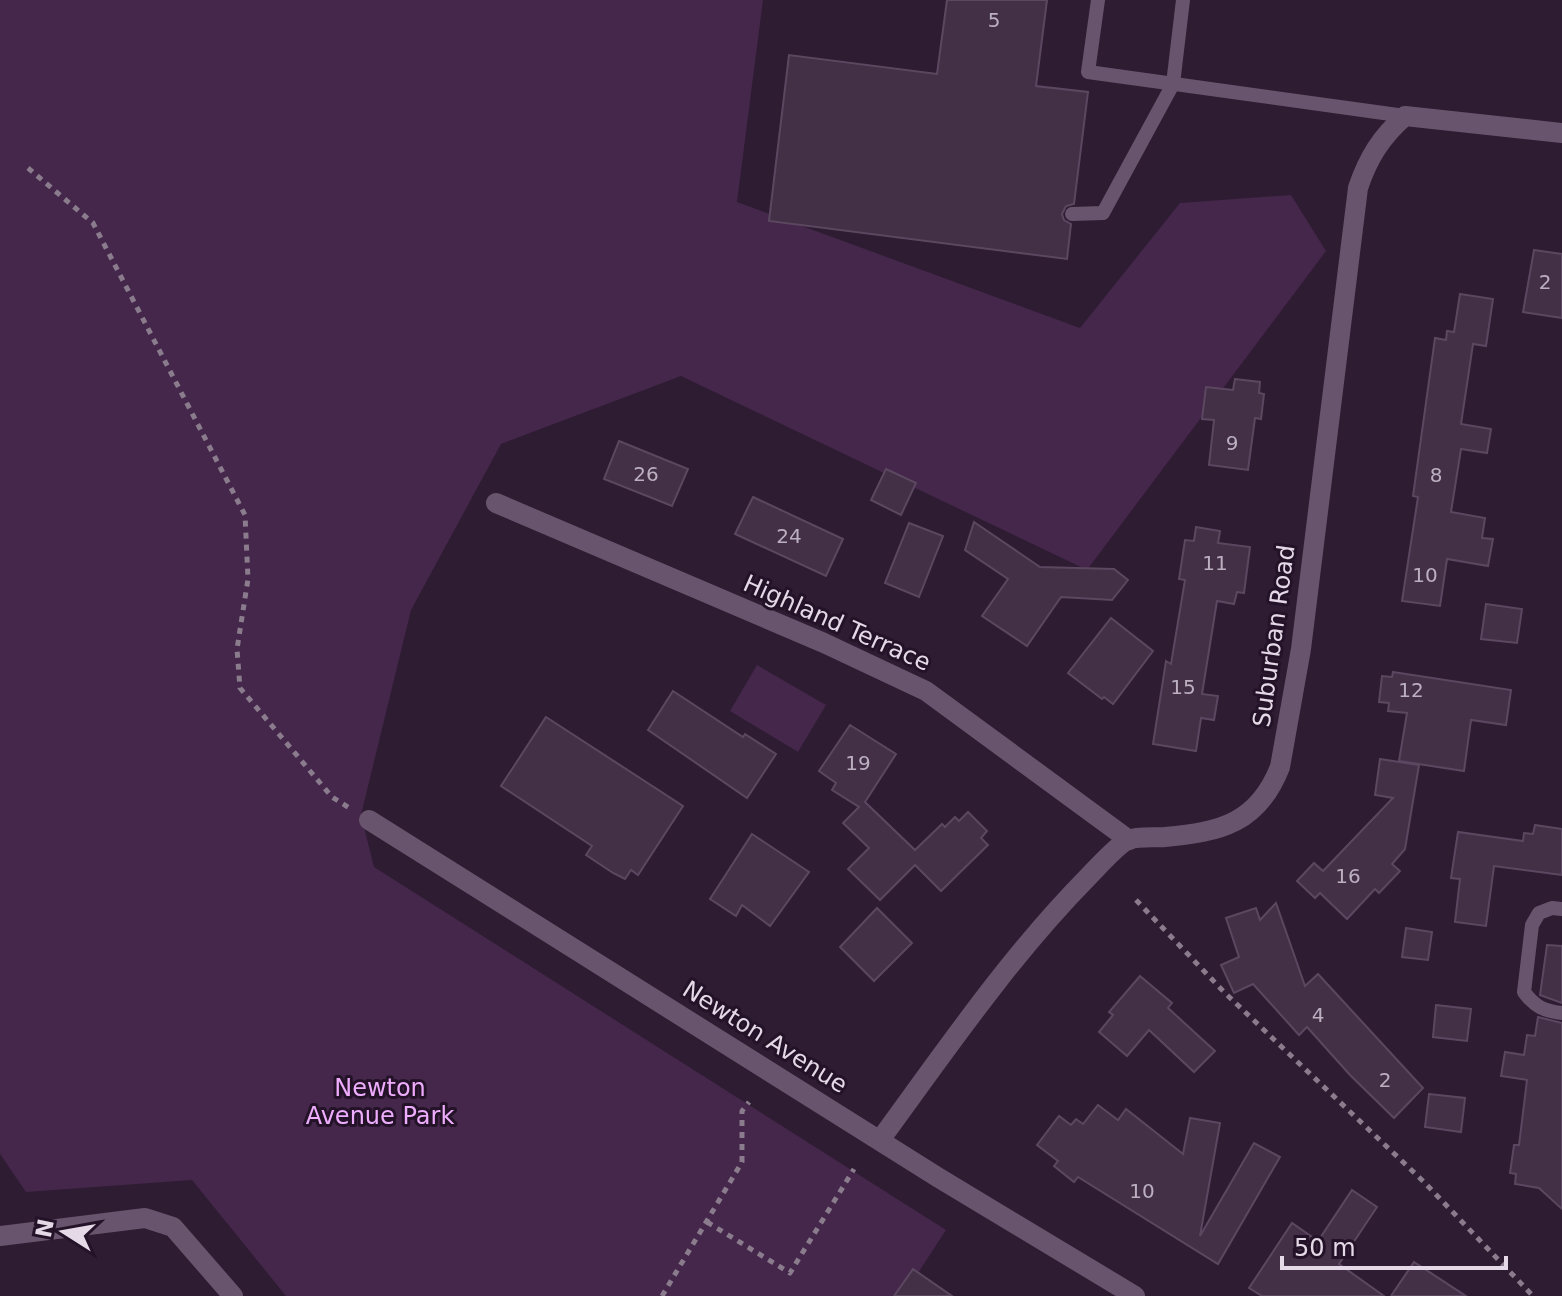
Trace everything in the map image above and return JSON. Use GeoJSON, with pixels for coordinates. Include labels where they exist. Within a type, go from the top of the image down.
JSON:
{"type":"FeatureCollection","features":[{"type":"Feature","properties":{"kind":"street"},"geometry":{"type":"LineString","coordinates":[[1405,116],[1562,133]]}},
{"type":"Feature","properties":{"kind":"street","name":"Suburban Road"},"geometry":{"type":"LineString","coordinates":[[1129,840],[1170,836],[1236,823],[1262,801],[1280,767],[1301,649],[1358,188],[1376,147],[1388,130],[1405,116]]}},
{"type":"Feature","properties":{"kind":"street","name":"Highland Terrace"},"geometry":{"type":"LineString","coordinates":[[496,503],[824,643],[926,691],[1129,840]]}},
{"type":"Feature","properties":{"kind":"street","name":"Newton Avenue"},"geometry":{"type":"LineString","coordinates":[[369,820],[1135,1296]]}},
{"type":"Feature","properties":{"kind":"street"},"geometry":{"type":"LineString","coordinates":[[880,1140],[967,1022],[1066,899],[1129,840]]}},
{"type":"Feature","properties":{"kind":"street"},"geometry":{"type":"LineString","coordinates":[[0,1236],[145,1218],[173,1227],[233,1296]]}},
{"type":"Feature","properties":{"kind":"lane"},"geometry":{"type":"LineString","coordinates":[[1098,0],[1088,72],[1405,116]]}},
{"type":"Feature","properties":{"kind":"lane"},"geometry":{"type":"LineString","coordinates":[[1072,214],[1103,213],[1173,84],[1183,0]]}},
{"type":"Feature","properties":{"kind":"lane"},"geometry":{"type":"LineString","coordinates":[[1562,909],[1552,908],[1539,913],[1532,925],[1524,992],[1533,1005],[1544,1011],[1562,1013]]}},
{"type":"Feature","properties":{"kind":"path"},"geometry":{"type":"LineString","coordinates":[[28,168],[93,223],[245,515],[248,579],[237,649],[240,688],[332,797],[369,820]]}},
{"type":"Feature","properties":{"kind":"path"},"geometry":{"type":"LineString","coordinates":[[1136,900],[1225,993],[1424,1182],[1533,1296]]}},
{"type":"Feature","properties":{"kind":"path"},"geometry":{"type":"LineString","coordinates":[[662,1296],[742,1162],[742,1111],[749,1102]]}},
{"type":"Feature","properties":{"kind":"path"},"geometry":{"type":"LineString","coordinates":[[707,1222],[790,1273],[854,1169]]}},
{"type":"Feature","properties":{"kind":"green space","name":"Newton Avenue Park"},"geometry":{"type":"Polygon","coordinates":[[[0,0],[763,0],[737,202],[1080,328],[1180,203],[1291,195],[1326,251],[1087,570],[681,376],[501,444],[411,610],[361,815],[374,867],[946,1230],[903,1296],[286,1296],[192,1180],[26,1192],[0,1154],[0,0]]]}},
{"type":"Feature","properties":{"kind":"green space"},"geometry":{"type":"Polygon","coordinates":[[[757,665],[826,705],[798,752],[730,711],[757,665]]]}},
{"type":"Feature","properties":{"kind":"building"},"geometry":{"type":"Polygon","coordinates":[[[947,0],[1047,0],[1036,86],[1088,92],[1074,204],[1066,206],[1062,214],[1064,220],[1071,224],[1067,259],[769,221],[789,55],[937,74],[947,0]]]}},
{"type":"Feature","properties":{"kind":"building"},"geometry":{"type":"Polygon","coordinates":[[[1534,250],[1562,254],[1562,318],[1523,312],[1534,250]]]}},
{"type":"Feature","properties":{"kind":"building"},"geometry":{"type":"Polygon","coordinates":[[[1460,294],[1493,299],[1486,346],[1473,344],[1461,424],[1491,429],[1487,453],[1461,449],[1451,512],[1485,518],[1482,538],[1493,539],[1488,566],[1447,559],[1440,606],[1402,601],[1418,497],[1413,496],[1435,338],[1446,340],[1447,331],[1454,332],[1460,294]]]}},
{"type":"Feature","properties":{"kind":"building"},"geometry":{"type":"Polygon","coordinates":[[[1235,379],[1260,382],[1259,393],[1264,394],[1261,419],[1255,418],[1248,470],[1209,465],[1214,420],[1202,419],[1206,387],[1233,390],[1235,379]]]}},
{"type":"Feature","properties":{"kind":"building"},"geometry":{"type":"Polygon","coordinates":[[[619,441],[688,469],[672,506],[604,479],[619,441]]]}},
{"type":"Feature","properties":{"kind":"building"},"geometry":{"type":"Polygon","coordinates":[[[886,469],[916,483],[901,515],[871,500],[886,469]]]}},
{"type":"Feature","properties":{"kind":"building"},"geometry":{"type":"Polygon","coordinates":[[[753,497],[843,539],[826,576],[735,534],[753,497]]]}},
{"type":"Feature","properties":{"kind":"building"},"geometry":{"type":"Polygon","coordinates":[[[974,522],[1040,567],[1114,569],[1128,580],[1112,600],[1061,597],[1027,646],[982,616],[1008,579],[965,550],[974,522]]]}},
{"type":"Feature","properties":{"kind":"building"},"geometry":{"type":"Polygon","coordinates":[[[909,523],[943,536],[919,597],[885,583],[909,523]]]}},
{"type":"Feature","properties":{"kind":"building"},"geometry":{"type":"Polygon","coordinates":[[[1196,527],[1220,531],[1218,543],[1250,547],[1244,593],[1237,592],[1234,604],[1217,601],[1202,694],[1218,696],[1214,720],[1201,718],[1196,751],[1153,744],[1166,661],[1171,664],[1185,580],[1179,579],[1185,540],[1194,541],[1196,527]]]}},
{"type":"Feature","properties":{"kind":"building"},"geometry":{"type":"Polygon","coordinates":[[[1486,604],[1522,609],[1517,643],[1481,639],[1486,604]]]}},
{"type":"Feature","properties":{"kind":"building"},"geometry":{"type":"Polygon","coordinates":[[[1111,618],[1153,651],[1113,704],[1068,673],[1111,618]]]}},
{"type":"Feature","properties":{"kind":"building"},"geometry":{"type":"Polygon","coordinates":[[[1393,672],[1511,690],[1506,725],[1471,720],[1464,771],[1399,761],[1407,713],[1388,711],[1389,703],[1379,702],[1382,676],[1392,677],[1393,672]]]}},
{"type":"Feature","properties":{"kind":"building"},"geometry":{"type":"Polygon","coordinates":[[[673,691],[743,737],[745,734],[776,754],[747,798],[648,730],[673,691]]]}},
{"type":"Feature","properties":{"kind":"building"},"geometry":{"type":"Polygon","coordinates":[[[546,717],[683,806],[638,875],[631,870],[625,879],[613,873],[586,855],[592,846],[501,786],[546,717]]]}},
{"type":"Feature","properties":{"kind":"building"},"geometry":{"type":"Polygon","coordinates":[[[850,725],[896,754],[865,802],[915,850],[942,824],[945,827],[955,817],[959,821],[968,812],[987,831],[981,838],[988,845],[941,891],[915,865],[880,900],[848,869],[869,848],[843,823],[859,807],[832,790],[836,783],[819,771],[850,725]]]}},
{"type":"Feature","properties":{"kind":"building"},"geometry":{"type":"Polygon","coordinates":[[[1380,759],[1419,765],[1405,849],[1392,864],[1400,871],[1379,893],[1375,889],[1347,919],[1320,893],[1315,898],[1297,881],[1314,863],[1323,871],[1393,798],[1375,795],[1380,759]]]}},
{"type":"Feature","properties":{"kind":"building"},"geometry":{"type":"Polygon","coordinates":[[[1535,825],[1562,829],[1562,875],[1494,866],[1486,926],[1455,922],[1460,879],[1451,878],[1458,832],[1523,841],[1524,833],[1533,834],[1535,825]]]}},
{"type":"Feature","properties":{"kind":"building"},"geometry":{"type":"Polygon","coordinates":[[[752,834],[809,872],[770,926],[742,905],[736,916],[710,899],[752,834]]]}},
{"type":"Feature","properties":{"kind":"building"},"geometry":{"type":"Polygon","coordinates":[[[1276,903],[1305,986],[1318,974],[1423,1088],[1394,1118],[1307,1027],[1299,1035],[1253,984],[1234,993],[1221,965],[1239,957],[1226,918],[1256,908],[1260,920],[1276,903]]]}},
{"type":"Feature","properties":{"kind":"building"},"geometry":{"type":"Polygon","coordinates":[[[877,908],[912,943],[874,981],[840,947],[877,908]]]}},
{"type":"Feature","properties":{"kind":"building"},"geometry":{"type":"Polygon","coordinates":[[[1406,928],[1432,932],[1428,960],[1402,957],[1406,928]]]}},
{"type":"Feature","properties":{"kind":"building"},"geometry":{"type":"Polygon","coordinates":[[[1547,945],[1562,946],[1562,1003],[1540,995],[1547,945]]]}},
{"type":"Feature","properties":{"kind":"building"},"geometry":{"type":"Polygon","coordinates":[[[1140,976],[1172,1003],[1168,1008],[1215,1051],[1194,1072],[1149,1030],[1127,1056],[1099,1032],[1113,1015],[1109,1012],[1140,976]]]}},
{"type":"Feature","properties":{"kind":"building"},"geometry":{"type":"Polygon","coordinates":[[[1436,1005],[1471,1009],[1467,1041],[1433,1037],[1436,1005]]]}},
{"type":"Feature","properties":{"kind":"building"},"geometry":{"type":"Polygon","coordinates":[[[1538,1017],[1562,1023],[1562,1209],[1539,1188],[1515,1184],[1516,1174],[1510,1173],[1514,1145],[1519,1145],[1527,1080],[1501,1076],[1505,1052],[1524,1055],[1527,1035],[1535,1036],[1538,1017]]]}},
{"type":"Feature","properties":{"kind":"building"},"geometry":{"type":"Polygon","coordinates":[[[1429,1094],[1465,1098],[1461,1132],[1425,1127],[1429,1094]]]}},
{"type":"Feature","properties":{"kind":"building"},"geometry":{"type":"Polygon","coordinates":[[[1098,1105],[1118,1120],[1126,1109],[1183,1154],[1190,1118],[1220,1123],[1200,1236],[1254,1143],[1280,1157],[1218,1264],[1078,1177],[1074,1182],[1054,1166],[1058,1161],[1037,1145],[1059,1116],[1071,1125],[1076,1119],[1083,1124],[1098,1105]]]}},
{"type":"Feature","properties":{"kind":"building"},"geometry":{"type":"Polygon","coordinates":[[[1352,1190],[1377,1207],[1339,1264],[1384,1296],[1262,1296],[1249,1288],[1292,1223],[1318,1241],[1352,1190]]]}},
{"type":"Feature","properties":{"kind":"building"},"geometry":{"type":"Polygon","coordinates":[[[1414,1262],[1466,1296],[1391,1296],[1414,1262]]]}},
{"type":"Feature","properties":{"kind":"building"},"geometry":{"type":"Polygon","coordinates":[[[913,1269],[952,1296],[894,1296],[913,1269]]]}}]}
